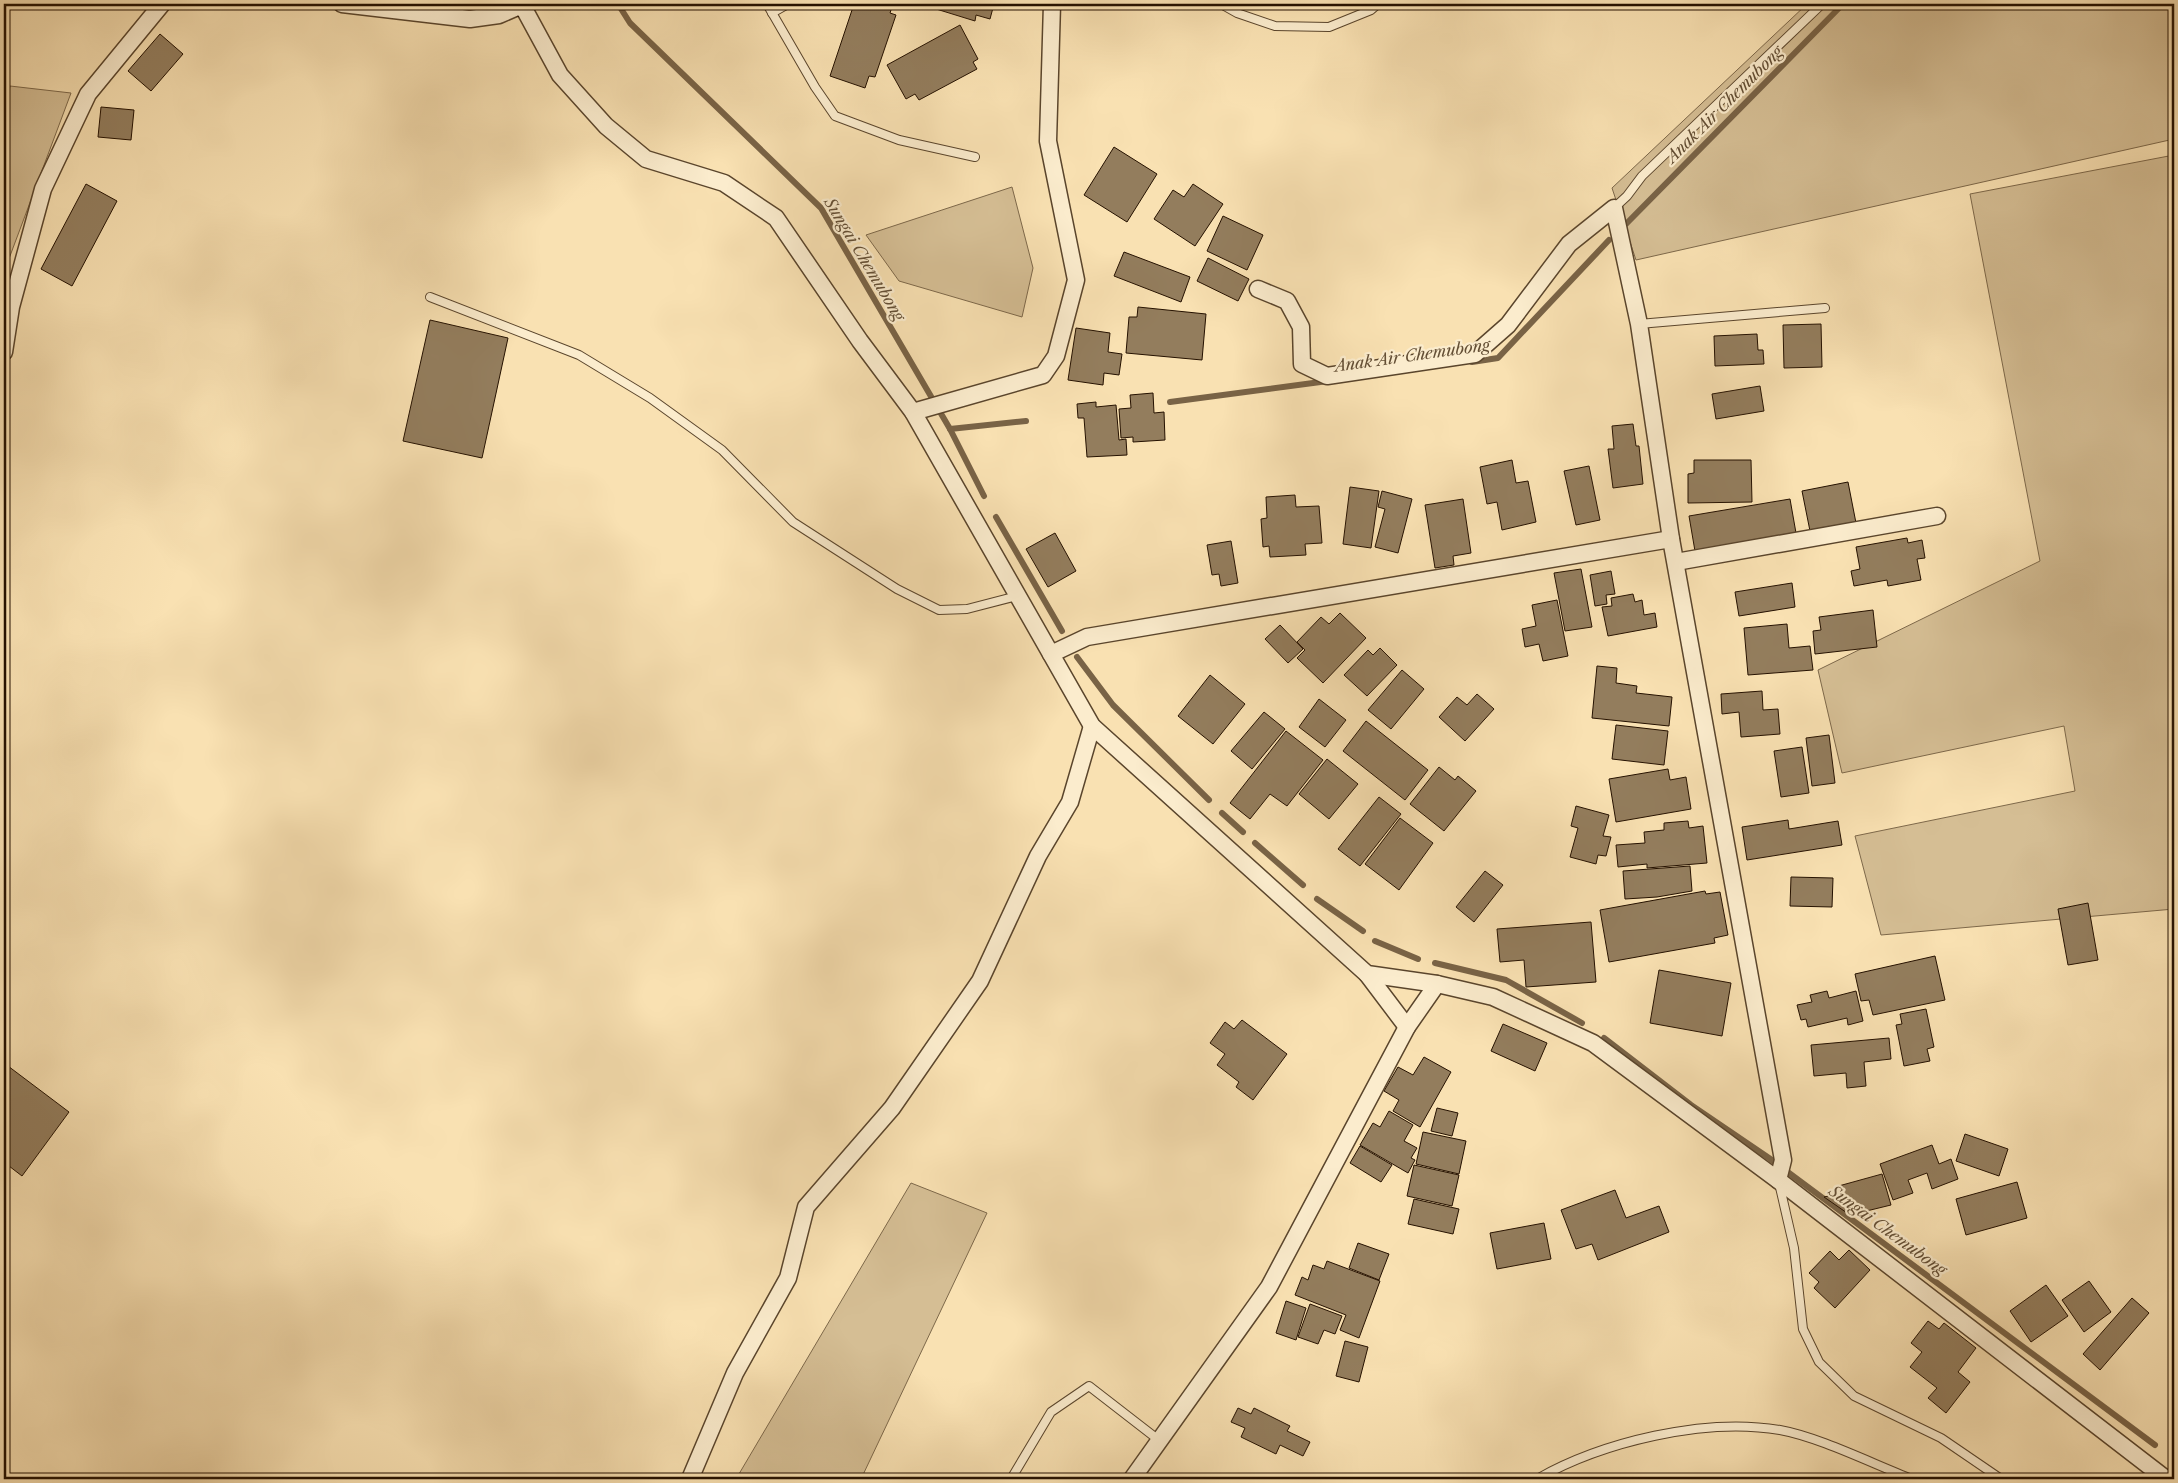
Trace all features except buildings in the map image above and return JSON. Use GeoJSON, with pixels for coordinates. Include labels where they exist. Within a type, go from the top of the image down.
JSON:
{"type":"FeatureCollection","features":[{"type":"Feature","properties":{"kind":"street"},"geometry":{"type":"LineString","coordinates":[[4,352],[11,307],[42,189],[88,94],[162,4]]}},
{"type":"Feature","properties":{"kind":"street"},"geometry":{"type":"LineString","coordinates":[[342,4],[470,19],[499,15],[521,4],[560,75],[613,132],[646,159],[724,183],[776,218],[860,341],[916,411],[1017,596],[1092,726],[1367,974],[1407,1027]]}},
{"type":"Feature","properties":{"kind":"street"},"geometry":{"type":"LineString","coordinates":[[916,411],[1043,375],[1056,356],[1076,280],[1048,141],[1052,4]]}},
{"type":"Feature","properties":{"kind":"street"},"geometry":{"type":"LineString","coordinates":[[1258,289],[1287,301],[1301,327],[1302,364],[1326,376],[1475,354],[1508,325],[1569,244],[1614,208],[1638,324],[1671,539],[1780,1173]]}},
{"type":"Feature","properties":{"kind":"street"},"geometry":{"type":"LineString","coordinates":[[1676,562],[1937,516]]}},
{"type":"Feature","properties":{"kind":"street"},"geometry":{"type":"LineString","coordinates":[[1051,654],[1087,636],[1671,539]]}},
{"type":"Feature","properties":{"kind":"street"},"geometry":{"type":"LineString","coordinates":[[690,1479],[735,1373],[788,1278],[806,1206],[892,1108],[980,981],[1038,856],[1070,802],[1092,726]]}},
{"type":"Feature","properties":{"kind":"street"},"geometry":{"type":"LineString","coordinates":[[1367,974],[1437,984],[1494,997],[1593,1043],[1780,1173],[2166,1479]]}},
{"type":"Feature","properties":{"kind":"street"},"geometry":{"type":"LineString","coordinates":[[1132,1479],[1269,1287],[1407,1027],[1437,984]]}},
{"type":"Feature","properties":{"kind":"lane"},"geometry":{"type":"LineString","coordinates":[[767,4],[835,116],[899,140],[975,157]]}},
{"type":"Feature","properties":{"kind":"lane"},"geometry":{"type":"LineString","coordinates":[[772,13],[788,4]]}},
{"type":"Feature","properties":{"kind":"lane"},"geometry":{"type":"LineString","coordinates":[[1221,4],[1237,13],[1275,26],[1329,27],[1371,10],[1378,4]]}},
{"type":"Feature","properties":{"kind":"lane"},"geometry":{"type":"LineString","coordinates":[[1614,208],[1627,196],[1642,176],[1822,4]]}},
{"type":"Feature","properties":{"kind":"lane"},"geometry":{"type":"LineString","coordinates":[[430,297],[579,355],[650,398],[722,450],[793,522],[897,589],[939,610],[967,609],[1017,596]]}},
{"type":"Feature","properties":{"kind":"lane"},"geometry":{"type":"LineString","coordinates":[[1638,324],[1825,308]]}},
{"type":"Feature","properties":{"kind":"lane"},"geometry":{"type":"LineString","coordinates":[[1780,1173],[1794,1248],[1803,1329],[1819,1362],[1854,1396],[1941,1438],[2001,1479]]}},
{"type":"Feature","properties":{"kind":"lane"},"geometry":{"type":"LineString","coordinates":[[1011,1479],[1052,1412],[1089,1386],[1160,1441]]}},
{"type":"Feature","properties":{"kind":"lane"},"geometry":{"type":"LineString","coordinates":[[1537,1479],[1551,1471],[1616,1446],[1654,1436],[1731,1427],[1780,1430],[1818,1442],[1912,1479]]}},
{"type":"Feature","properties":{"kind":"shaded area"},"geometry":{"type":"Polygon","coordinates":[[[1807,4],[2174,4],[2174,139],[1636,260],[1612,188],[1807,4]]]}},
{"type":"Feature","properties":{"kind":"shaded area"},"geometry":{"type":"Polygon","coordinates":[[[10,86],[71,93],[4,272],[4,118],[10,86]]]}},
{"type":"Feature","properties":{"kind":"shaded area"},"geometry":{"type":"Polygon","coordinates":[[[2174,155],[2174,909],[1881,935],[1855,836],[2075,791],[2064,726],[1842,773],[1818,670],[2040,561],[1970,194],[2174,155]]]}},
{"type":"Feature","properties":{"kind":"shaded area"},"geometry":{"type":"Polygon","coordinates":[[[1012,187],[1033,268],[1022,317],[899,281],[866,235],[1012,187]]]}},
{"type":"Feature","properties":{"kind":"shaded area"},"geometry":{"type":"Polygon","coordinates":[[[911,1183],[987,1213],[861,1479],[736,1479],[911,1183]]]}},
{"type":"Feature","properties":{"kind":"waterway","name":"Sungai Chemubong"},"geometry":{"type":"LineString","coordinates":[[618,4],[630,23],[821,208],[950,429],[984,496]]}},
{"type":"Feature","properties":{"kind":"waterway","name":"Anak Air Chemubong"},"geometry":{"type":"LineString","coordinates":[[1626,224],[1843,4]]}},
{"type":"Feature","properties":{"kind":"waterway","name":"Anak Air Chemubong"},"geometry":{"type":"LineString","coordinates":[[1472,362],[1498,358],[1609,240]]}},
{"type":"Feature","properties":{"kind":"waterway","name":"Anak Air Chemubong"},"geometry":{"type":"LineString","coordinates":[[1170,402],[1328,381]]}},
{"type":"Feature","properties":{"kind":"waterway","name":"Anak Air Chemubong"},"geometry":{"type":"LineString","coordinates":[[950,429],[1026,421]]}},
{"type":"Feature","properties":{"kind":"waterway","name":"Sungai Chemubong"},"geometry":{"type":"LineString","coordinates":[[996,517],[1062,631]]}},
{"type":"Feature","properties":{"kind":"waterway","name":"Sungai Chemubong"},"geometry":{"type":"LineString","coordinates":[[1077,657],[1113,705],[1209,800]]}},
{"type":"Feature","properties":{"kind":"waterway","name":"Sungai Chemubong"},"geometry":{"type":"LineString","coordinates":[[1222,813],[1243,832]]}},
{"type":"Feature","properties":{"kind":"waterway","name":"Sungai Chemubong"},"geometry":{"type":"LineString","coordinates":[[1255,843],[1303,885]]}},
{"type":"Feature","properties":{"kind":"waterway","name":"Sungai Chemubong"},"geometry":{"type":"LineString","coordinates":[[1317,899],[1363,931]]}},
{"type":"Feature","properties":{"kind":"waterway","name":"Sungai Chemubong"},"geometry":{"type":"LineString","coordinates":[[1375,941],[1418,959]]}},
{"type":"Feature","properties":{"kind":"waterway","name":"Sungai Chemubong"},"geometry":{"type":"LineString","coordinates":[[1435,963],[1506,980],[1582,1023]]}},
{"type":"Feature","properties":{"kind":"waterway","name":"Sungai Chemubong"},"geometry":{"type":"LineString","coordinates":[[1604,1038],[1691,1105],[1769,1158],[2155,1445]]}}]}
